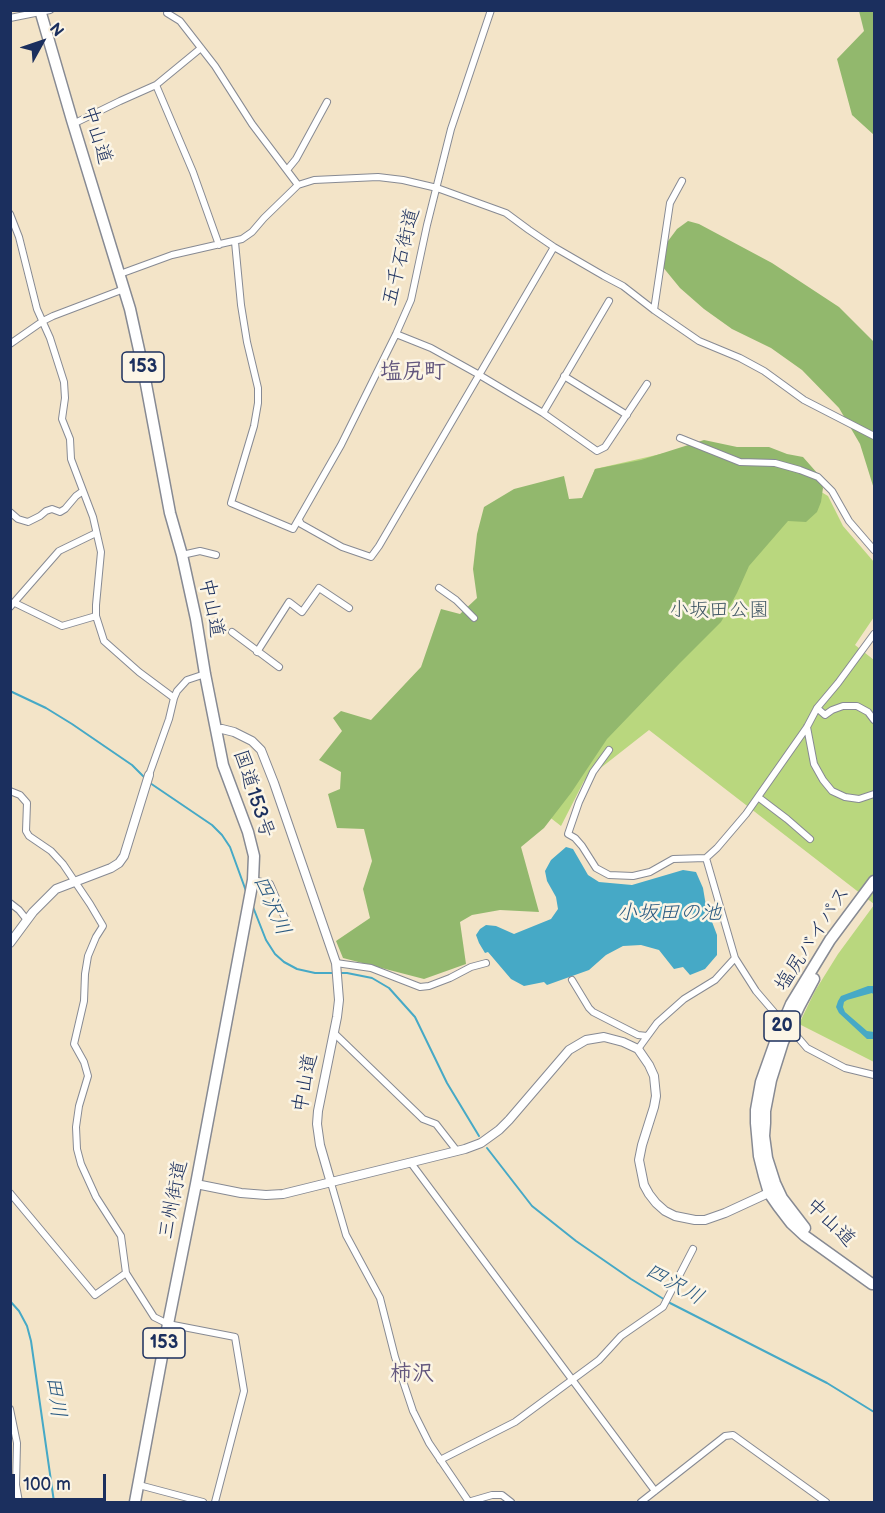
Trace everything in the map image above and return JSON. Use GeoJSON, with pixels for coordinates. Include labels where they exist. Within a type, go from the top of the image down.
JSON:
{"type":"FeatureCollection","features":[{"type":"Feature","properties":{"kind":"highway","name":"中山道"},"geometry":{"type":"LineString","coordinates":[[43,11],[73,124],[124,289],[143,368],[170,513],[196,619],[216,730]]}},
{"type":"Feature","properties":{"kind":"highway","name":"国道153号"},"geometry":{"type":"LineString","coordinates":[[216,730],[223,765],[252,845],[254,866],[248,906]]}},
{"type":"Feature","properties":{"kind":"highway","name":"塩尻バイパス"},"geometry":{"type":"LineString","coordinates":[[773,1191],[759,1156],[756,1124],[756,1110],[767,1064],[791,1004],[830,940],[874,881]]}},
{"type":"Feature","properties":{"kind":"highway","name":"塩尻バイパス"},"geometry":{"type":"LineString","coordinates":[[773,1191],[764,1136],[765,1111],[776,1062],[791,1024],[818,972],[874,892]]}},
{"type":"Feature","properties":{"kind":"highway","name":"三州街道"},"geometry":{"type":"LineString","coordinates":[[135,1503],[248,906]]}},
{"type":"Feature","properties":{"kind":"highway","name":"中山道"},"geometry":{"type":"LineString","coordinates":[[773,1191],[778,1206],[791,1223],[805,1236],[873,1285]]}},
{"type":"Feature","properties":{"kind":"street"},"geometry":{"type":"LineString","coordinates":[[168,10],[167,13],[180,21],[215,66],[252,124],[298,185]]}},
{"type":"Feature","properties":{"kind":"street","name":"五千石街道"},"geometry":{"type":"LineString","coordinates":[[235,242],[241,305],[258,388],[258,403],[254,426],[231,503],[293,529],[341,445],[412,297],[451,129],[490,10]]}},
{"type":"Feature","properties":{"kind":"street"},"geometry":{"type":"LineString","coordinates":[[10,18],[43,11]]}},
{"type":"Feature","properties":{"kind":"street"},"geometry":{"type":"LineString","coordinates":[[73,124],[156,85],[201,48]]}},
{"type":"Feature","properties":{"kind":"street"},"geometry":{"type":"LineString","coordinates":[[156,85],[193,172],[219,244]]}},
{"type":"Feature","properties":{"kind":"street"},"geometry":{"type":"LineString","coordinates":[[287,170],[296,159],[327,102]]}},
{"type":"Feature","properties":{"kind":"street"},"geometry":{"type":"LineString","coordinates":[[120,274],[172,255],[235,242],[248,236],[298,185],[314,180],[378,177],[403,180],[437,188],[506,213],[554,247],[623,286],[699,341],[764,371],[804,400],[874,436]]}},
{"type":"Feature","properties":{"kind":"street"},"geometry":{"type":"LineString","coordinates":[[654,310],[670,203],[682,181]]}},
{"type":"Feature","properties":{"kind":"street"},"geometry":{"type":"LineString","coordinates":[[10,214],[19,237],[38,309],[64,382],[66,398],[62,419],[70,439],[71,459],[93,517],[101,552],[96,616],[105,641],[139,672],[174,698]]}},
{"type":"Feature","properties":{"kind":"street"},"geometry":{"type":"LineString","coordinates":[[299,520],[301,524],[334,542],[371,557],[554,247]]}},
{"type":"Feature","properties":{"kind":"street"},"geometry":{"type":"LineString","coordinates":[[10,344],[53,316],[124,289]]}},
{"type":"Feature","properties":{"kind":"street"},"geometry":{"type":"LineString","coordinates":[[543,413],[609,301]]}},
{"type":"Feature","properties":{"kind":"street"},"geometry":{"type":"LineString","coordinates":[[396,334],[431,348],[476,373],[543,413],[597,451],[605,447],[647,384]]}},
{"type":"Feature","properties":{"kind":"street"},"geometry":{"type":"LineString","coordinates":[[564,376],[627,415]]}},
{"type":"Feature","properties":{"kind":"street"},"geometry":{"type":"LineString","coordinates":[[680,438],[740,462],[775,463],[818,477],[832,491],[849,521],[874,550]]}},
{"type":"Feature","properties":{"kind":"street"},"geometry":{"type":"LineString","coordinates":[[601,449],[605,458]]}},
{"type":"Feature","properties":{"kind":"street"},"geometry":{"type":"LineString","coordinates":[[10,512],[18,519],[28,522],[46,511],[60,512],[83,491]]}},
{"type":"Feature","properties":{"kind":"street"},"geometry":{"type":"LineString","coordinates":[[96,533],[58,551],[13,605],[62,626],[96,616]]}},
{"type":"Feature","properties":{"kind":"street"},"geometry":{"type":"LineString","coordinates":[[182,555],[200,551],[216,555]]}},
{"type":"Feature","properties":{"kind":"street"},"geometry":{"type":"LineString","coordinates":[[257,652],[289,602],[302,612],[319,588],[349,608]]}},
{"type":"Feature","properties":{"kind":"street"},"geometry":{"type":"LineString","coordinates":[[440,588],[474,618]]}},
{"type":"Feature","properties":{"kind":"street"},"geometry":{"type":"LineString","coordinates":[[231,632],[279,667]]}},
{"type":"Feature","properties":{"kind":"street"},"geometry":{"type":"LineString","coordinates":[[609,750],[593,772],[568,834],[582,846],[596,868],[609,875],[633,876],[650,872],[673,860],[705,858],[726,837],[758,797],[807,727],[817,708],[874,634]]}},
{"type":"Feature","properties":{"kind":"street"},"geometry":{"type":"LineString","coordinates":[[10,943],[33,912],[56,889],[116,866],[122,860],[177,691],[187,680],[205,674]]}},
{"type":"Feature","properties":{"kind":"street"},"geometry":{"type":"LineString","coordinates":[[817,708],[825,715],[843,706],[857,706],[868,712],[874,720]]}},
{"type":"Feature","properties":{"kind":"street"},"geometry":{"type":"LineString","coordinates":[[807,727],[814,764],[832,791],[844,797],[859,799],[874,794]]}},
{"type":"Feature","properties":{"kind":"street","name":"中山道"},"geometry":{"type":"LineString","coordinates":[[216,730],[234,732],[252,741],[261,750],[336,965],[339,1000],[318,1111],[320,1145],[346,1235],[380,1298],[395,1357],[413,1411],[429,1443],[468,1502]]}},
{"type":"Feature","properties":{"kind":"street"},"geometry":{"type":"LineString","coordinates":[[10,791],[20,795],[27,803],[26,831],[29,836],[51,851],[63,864],[103,926],[88,956],[84,1001],[75,1044],[88,1076],[79,1106],[76,1127],[77,1149],[81,1164],[96,1197],[121,1236],[126,1273],[154,1317],[168,1324],[235,1337],[244,1391],[215,1503]]}},
{"type":"Feature","properties":{"kind":"street"},"geometry":{"type":"LineString","coordinates":[[758,797],[810,839]]}},
{"type":"Feature","properties":{"kind":"street"},"geometry":{"type":"LineString","coordinates":[[705,858],[735,958],[756,991],[774,1012]]}},
{"type":"Feature","properties":{"kind":"street"},"geometry":{"type":"LineString","coordinates":[[252,883],[270,884],[287,923]]}},
{"type":"Feature","properties":{"kind":"street"},"geometry":{"type":"LineString","coordinates":[[10,903],[27,920]]}},
{"type":"Feature","properties":{"kind":"street"},"geometry":{"type":"LineString","coordinates":[[638,1049],[657,1023],[684,999],[715,980],[735,958]]}},
{"type":"Feature","properties":{"kind":"street"},"geometry":{"type":"LineString","coordinates":[[336,965],[371,968],[420,987],[440,982],[471,967],[486,963]]}},
{"type":"Feature","properties":{"kind":"street"},"geometry":{"type":"LineString","coordinates":[[572,980],[593,1012],[638,1035],[647,1036]]}},
{"type":"Feature","properties":{"kind":"street"},"geometry":{"type":"LineString","coordinates":[[334,1033],[423,1119],[436,1124],[457,1151]]}},
{"type":"Feature","properties":{"kind":"street"},"geometry":{"type":"LineString","coordinates":[[795,1034],[807,1048],[845,1068],[874,1075]]}},
{"type":"Feature","properties":{"kind":"street"},"geometry":{"type":"LineString","coordinates":[[196,1184],[241,1193],[274,1195],[411,1163],[481,1143],[509,1120],[569,1050],[586,1040],[604,1037],[638,1049],[654,1076],[656,1096],[639,1160],[644,1185],[656,1203],[675,1216],[705,1220],[725,1214],[773,1191]]}},
{"type":"Feature","properties":{"kind":"street"},"geometry":{"type":"LineString","coordinates":[[411,1163],[655,1491]]}},
{"type":"Feature","properties":{"kind":"street"},"geometry":{"type":"LineString","coordinates":[[10,1193],[95,1295],[126,1273]]}},
{"type":"Feature","properties":{"kind":"street"},"geometry":{"type":"LineString","coordinates":[[440,1460],[515,1422],[599,1360],[621,1336],[666,1301],[693,1250]]}},
{"type":"Feature","properties":{"kind":"street"},"geometry":{"type":"LineString","coordinates":[[10,1409],[18,1460],[14,1496],[19,1503]]}},
{"type":"Feature","properties":{"kind":"street"},"geometry":{"type":"LineString","coordinates":[[641,1503],[725,1436],[733,1435],[826,1503]]}},
{"type":"Feature","properties":{"kind":"street"},"geometry":{"type":"LineString","coordinates":[[10,1463],[18,1460]]}},
{"type":"Feature","properties":{"kind":"street"},"geometry":{"type":"LineString","coordinates":[[139,1485],[203,1503]]}},
{"type":"Feature","properties":{"kind":"street"},"geometry":{"type":"LineString","coordinates":[[468,1502],[492,1495],[502,1495],[512,1503]]}},
{"type":"Feature","properties":{"kind":"green space"},"geometry":{"type":"Polygon","coordinates":[[[859,11],[874,11],[874,135],[852,115],[837,59],[864,31],[859,11]]]}},
{"type":"Feature","properties":{"kind":"green space"},"geometry":{"type":"Polygon","coordinates":[[[688,221],[699,224],[772,263],[839,307],[874,342],[874,489],[860,444],[839,408],[802,370],[771,348],[732,329],[704,309],[680,288],[662,266],[663,254],[668,241],[677,229],[688,221]]]}},
{"type":"Feature","properties":{"kind":"green space"},"geometry":{"type":"Polygon","coordinates":[[[704,440],[737,447],[769,447],[803,457],[818,474],[823,488],[821,502],[817,512],[806,522],[788,521],[749,566],[721,622],[607,739],[571,793],[544,828],[521,847],[539,912],[500,910],[472,915],[460,922],[466,964],[424,979],[343,958],[336,941],[370,918],[363,889],[372,861],[364,829],[337,828],[328,794],[340,789],[341,772],[319,760],[342,731],[333,718],[341,711],[371,720],[421,667],[441,609],[460,614],[477,598],[473,569],[477,534],[484,507],[514,489],[564,476],[569,499],[582,498],[595,469],[641,460],[704,440]]]}},
{"type":"Feature","properties":{"kind":"green space","name":"小坂田公園"},"geometry":{"type":"Polygon","coordinates":[[[665,453],[796,477],[828,496],[843,526],[874,562],[874,617],[855,645],[874,660],[874,904],[649,730],[584,781],[561,826],[485,767],[595,469],[665,453]]]}},
{"type":"Feature","properties":{"kind":"green space"},"geometry":{"type":"Polygon","coordinates":[[[874,905],[874,1062],[799,1024],[815,991],[838,954],[874,905]]]}},
{"type":"Feature","properties":{"kind":"water","name":"小坂田の池"},"geometry":{"type":"Polygon","coordinates":[[[566,847],[573,849],[588,875],[599,882],[632,885],[683,870],[696,872],[717,935],[717,955],[705,969],[690,975],[683,967],[674,969],[659,950],[641,945],[623,946],[606,955],[589,970],[547,985],[544,982],[524,986],[511,979],[488,952],[485,953],[476,935],[486,925],[496,926],[514,934],[551,919],[558,909],[556,897],[547,881],[545,871],[551,860],[566,847]]]}},
{"type":"Feature","properties":{"kind":"water"},"geometry":{"type":"Polygon","coordinates":[[[874,986],[874,995],[872,993],[847,1000],[843,1007],[845,1012],[867,1031],[874,1032],[874,1039],[867,1039],[839,1013],[836,1007],[841,996],[874,986]]]}},
{"type":"Feature","properties":{"kind":"waterway","name":"四沢川"},"geometry":{"type":"LineString","coordinates":[[10,691],[46,708],[72,724],[132,765],[146,779]]}},
{"type":"Feature","properties":{"kind":"waterway","name":"四沢川"},"geometry":{"type":"LineString","coordinates":[[150,783],[212,825],[222,835],[230,847],[246,891]]}},
{"type":"Feature","properties":{"kind":"waterway","name":"四沢川"},"geometry":{"type":"LineString","coordinates":[[253,907],[266,940],[275,954],[284,962],[297,969],[315,973],[347,973],[372,978],[389,988],[415,1017],[447,1083],[479,1136]]}},
{"type":"Feature","properties":{"kind":"waterway","name":"四沢川"},"geometry":{"type":"LineString","coordinates":[[487,1148],[532,1206],[576,1241],[631,1279],[670,1303],[827,1383],[874,1412]]}},
{"type":"Feature","properties":{"kind":"waterway","name":"田川"},"geometry":{"type":"LineString","coordinates":[[10,1301],[19,1311],[27,1326],[31,1341],[54,1502]]}},
{"type":"Feature","properties":{"kind":"district","name":"塩尻町"},"geometry":{"type":"Point","coordinates":[413,372]}},
{"type":"Feature","properties":{"kind":"district","name":"柿沢"},"geometry":{"type":"Point","coordinates":[412,1374]}}]}
